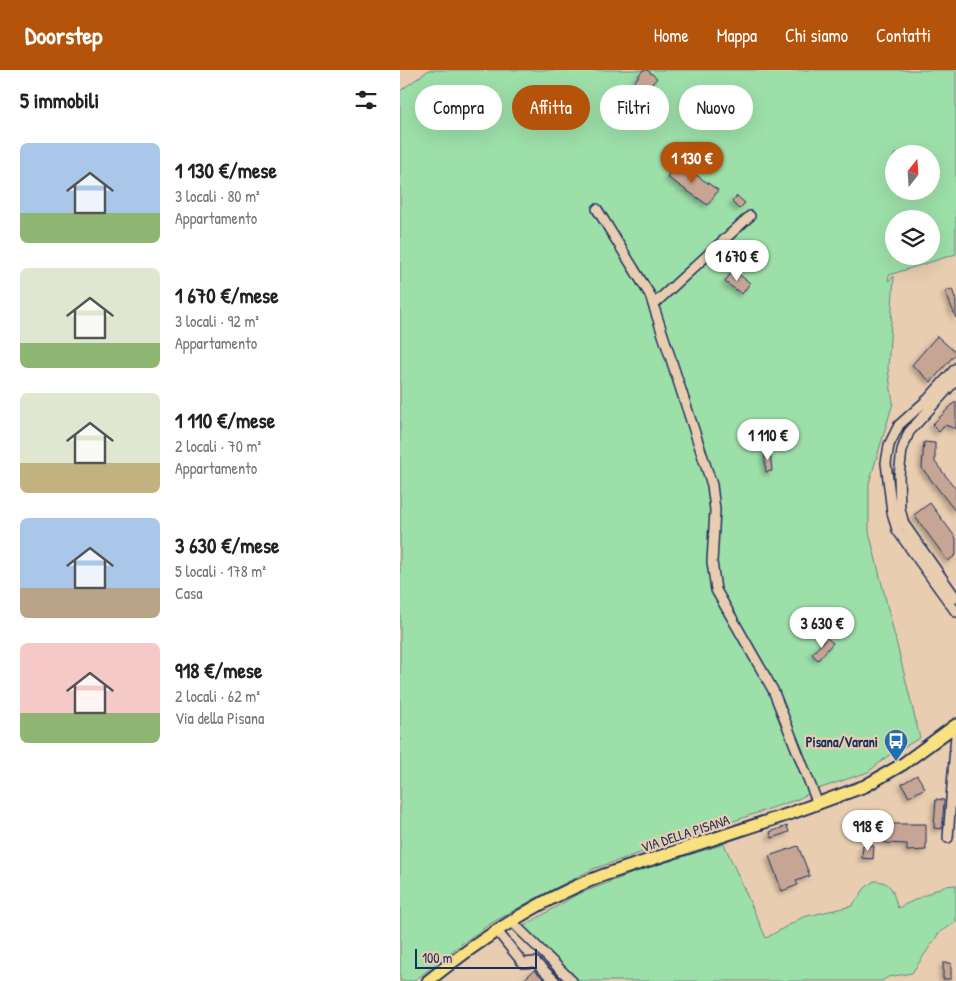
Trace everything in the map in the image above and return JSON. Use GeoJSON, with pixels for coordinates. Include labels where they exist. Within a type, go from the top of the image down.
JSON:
{"type":"FeatureCollection","features":[{"type":"Feature","properties":{"kind":"main road","name":"VIA DELLA PISANA"},"geometry":{"type":"LineString","coordinates":[[428,981],[497,931],[552,900],[597,878],[818,804],[874,782],[903,764],[953,727]]}},
{"type":"Feature","properties":{"kind":"street"},"geometry":{"type":"LineString","coordinates":[[597,209],[650,296],[715,494],[716,510],[712,562],[716,590],[773,690],[818,804]]}},
{"type":"Feature","properties":{"kind":"street"},"geometry":{"type":"LineString","coordinates":[[653,304],[750,216]]}},
{"type":"Feature","properties":{"kind":"street"},"geometry":{"type":"LineString","coordinates":[[956,368],[928,399],[900,422],[891,438],[886,463],[888,490],[894,520],[902,538],[956,612]]}},
{"type":"Feature","properties":{"kind":"street"},"geometry":{"type":"LineString","coordinates":[[956,380],[909,432],[900,455],[899,486],[900,513],[905,528],[956,598]]}},
{"type":"Feature","properties":{"kind":"street"},"geometry":{"type":"LineString","coordinates":[[899,486],[891,479],[890,469],[900,422]]}},
{"type":"Feature","properties":{"kind":"street"},"geometry":{"type":"LineString","coordinates":[[948,838],[956,734],[953,727]]}},
{"type":"Feature","properties":{"kind":"street"},"geometry":{"type":"LineString","coordinates":[[512,922],[572,981]]}},
{"type":"Feature","properties":{"kind":"street"},"geometry":{"type":"LineString","coordinates":[[497,931],[524,963],[536,962],[555,981]]}},
{"type":"Feature","properties":{"kind":"green space"},"geometry":{"type":"Polygon","coordinates":[[[429,70],[956,70],[956,254],[940,259],[940,210],[885,210],[885,265],[921,265],[889,275],[888,281],[894,276],[888,369],[893,403],[869,483],[869,532],[920,738],[888,756],[868,772],[818,789],[798,799],[593,869],[490,924],[414,981],[400,981],[400,91],[429,70]]]}},
{"type":"Feature","properties":{"kind":"green space"},"geometry":{"type":"Polygon","coordinates":[[[724,844],[766,938],[803,917],[852,906],[865,888],[874,881],[885,883],[889,886],[898,908],[944,886],[956,885],[956,922],[939,933],[912,973],[888,977],[882,981],[580,981],[524,926],[576,895],[644,869],[724,844]]]}},
{"type":"Feature","properties":{"kind":"building"},"geometry":{"type":"Polygon","coordinates":[[[643,70],[647,70],[657,78],[651,85],[638,85],[634,82],[643,70]]]}},
{"type":"Feature","properties":{"kind":"building"},"geometry":{"type":"Polygon","coordinates":[[[677,162],[718,190],[708,205],[667,177],[677,162]]]}},
{"type":"Feature","properties":{"kind":"building"},"geometry":{"type":"Polygon","coordinates":[[[737,196],[745,203],[739,209],[732,202],[737,196]]]}},
{"type":"Feature","properties":{"kind":"building"},"geometry":{"type":"Polygon","coordinates":[[[733,270],[750,283],[742,294],[725,282],[733,270]]]}},
{"type":"Feature","properties":{"kind":"building"},"geometry":{"type":"Polygon","coordinates":[[[952,289],[956,300],[956,318],[945,291],[952,289]]]}},
{"type":"Feature","properties":{"kind":"building"},"geometry":{"type":"Polygon","coordinates":[[[937,336],[956,353],[931,382],[912,365],[937,336]]]}},
{"type":"Feature","properties":{"kind":"building"},"geometry":{"type":"Polygon","coordinates":[[[956,401],[956,429],[945,425],[939,432],[932,425],[956,401]]]}},
{"type":"Feature","properties":{"kind":"building"},"geometry":{"type":"Polygon","coordinates":[[[924,442],[935,443],[935,462],[956,489],[956,512],[922,468],[924,442]]]}},
{"type":"Feature","properties":{"kind":"building"},"geometry":{"type":"Polygon","coordinates":[[[764,450],[770,450],[772,471],[766,472],[764,450]]]}},
{"type":"Feature","properties":{"kind":"building"},"geometry":{"type":"Polygon","coordinates":[[[930,503],[956,538],[956,555],[948,561],[914,515],[930,503]]]}},
{"type":"Feature","properties":{"kind":"building"},"geometry":{"type":"Polygon","coordinates":[[[827,638],[833,643],[818,660],[812,654],[827,638]]]}},
{"type":"Feature","properties":{"kind":"building"},"geometry":{"type":"Polygon","coordinates":[[[917,775],[925,788],[909,797],[902,784],[917,775]]]}},
{"type":"Feature","properties":{"kind":"building"},"geometry":{"type":"Polygon","coordinates":[[[936,799],[944,800],[942,829],[934,828],[936,799]]]}},
{"type":"Feature","properties":{"kind":"building"},"geometry":{"type":"Polygon","coordinates":[[[882,824],[926,824],[926,850],[907,851],[907,844],[886,843],[881,838],[882,824]]]}},
{"type":"Feature","properties":{"kind":"building"},"geometry":{"type":"Polygon","coordinates":[[[787,826],[789,832],[772,838],[770,832],[787,826]]]}},
{"type":"Feature","properties":{"kind":"building"},"geometry":{"type":"Polygon","coordinates":[[[863,845],[874,846],[873,859],[862,858],[863,845]]]}},
{"type":"Feature","properties":{"kind":"building"},"geometry":{"type":"Polygon","coordinates":[[[798,846],[810,876],[796,881],[798,885],[782,891],[769,856],[798,846]]]}},
{"type":"Feature","properties":{"kind":"building"},"geometry":{"type":"Polygon","coordinates":[[[943,963],[951,963],[951,979],[943,979],[943,963]]]}},
{"type":"Feature","properties":{"kind":"building"},"geometry":{"type":"Polygon","coordinates":[[[534,970],[546,981],[523,981],[534,970]]]}},
{"type":"Feature","properties":{"kind":"place","name":"Pisana/Varani"},"geometry":{"type":"Point","coordinates":[896,762]}}]}
